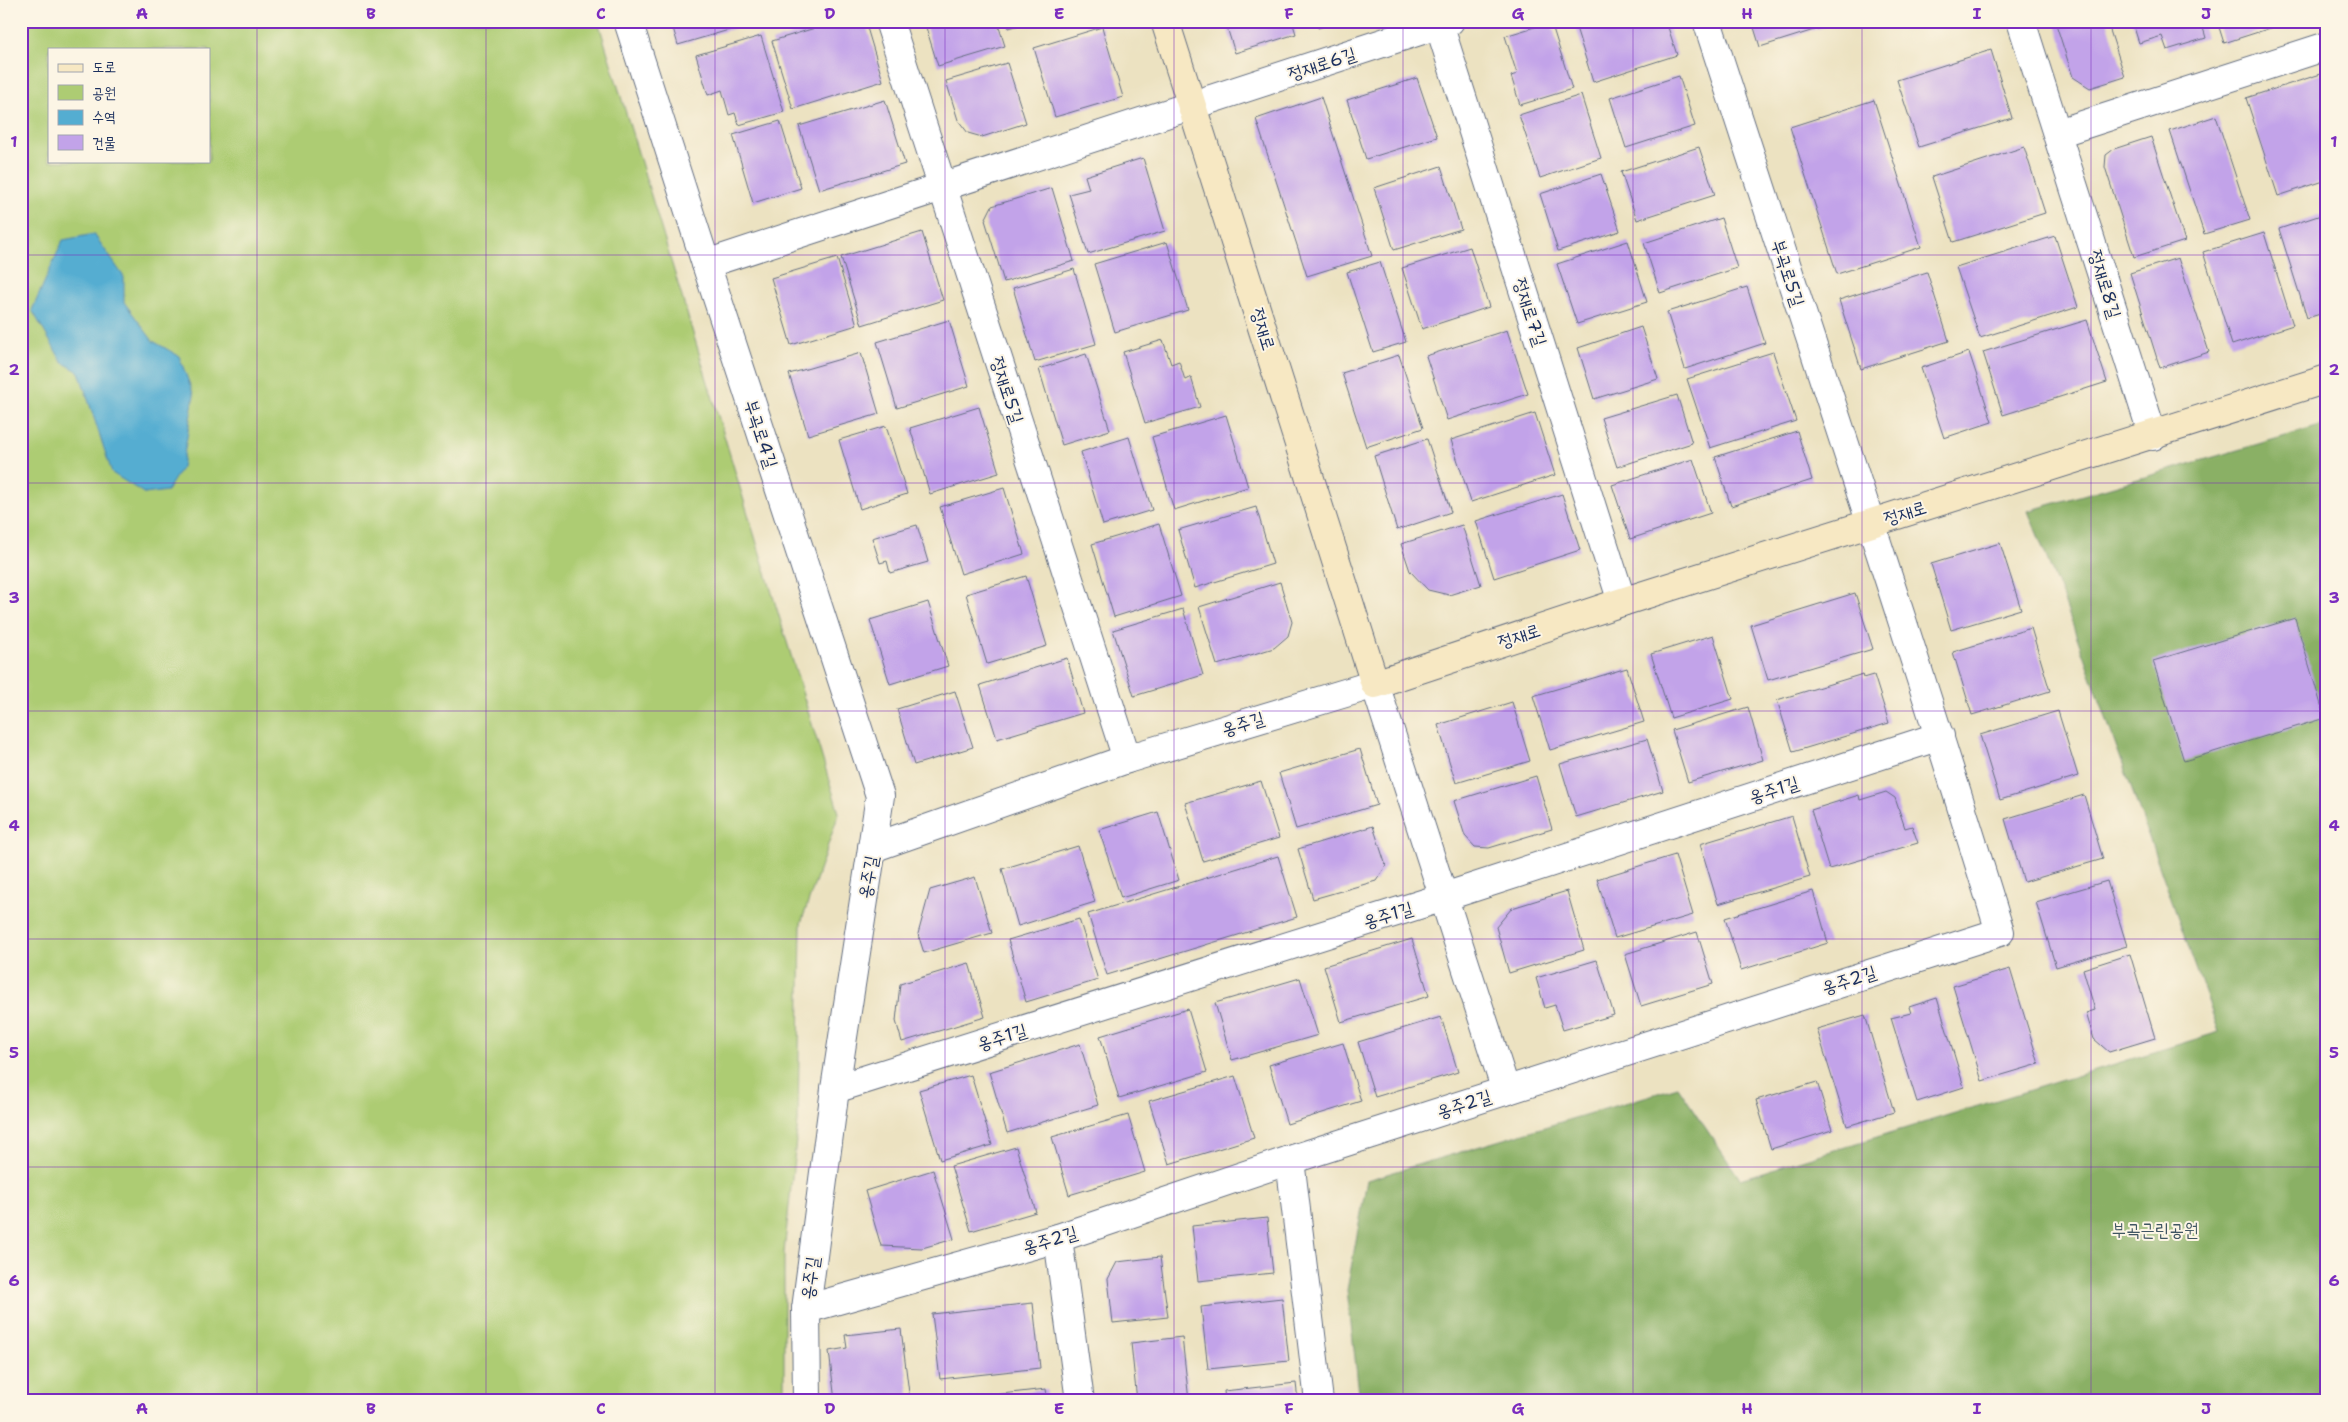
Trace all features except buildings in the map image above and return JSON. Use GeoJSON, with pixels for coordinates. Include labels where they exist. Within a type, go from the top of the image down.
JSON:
{"type":"FeatureCollection","features":[{"type":"Feature","properties":{"kind":"street","name":"부곡로4길"},"geometry":{"type":"LineString","coordinates":[[628,21],[880,796],[872,848]]}},
{"type":"Feature","properties":{"kind":"street","name":"정재로5길"},"geometry":{"type":"LineString","coordinates":[[889,21],[1127,759]]}},
{"type":"Feature","properties":{"kind":"street","name":"정재로"},"geometry":{"type":"LineString","coordinates":[[1165,21],[1194,107],[1375,684],[1622,602],[2153,436],[2327,379]]}},
{"type":"Feature","properties":{"kind":"street","name":"부곡로5길"},"geometry":{"type":"LineString","coordinates":[[1707,21],[1869,524]]}},
{"type":"Feature","properties":{"kind":"street","name":"정재로8길"},"geometry":{"type":"LineString","coordinates":[[2021,21],[2153,436]]}},
{"type":"Feature","properties":{"kind":"street","name":"정재로6길"},"geometry":{"type":"LineString","coordinates":[[706,264],[1194,107],[1442,22]]}},
{"type":"Feature","properties":{"kind":"street","name":"정재로7길"},"geometry":{"type":"LineString","coordinates":[[1442,22],[1622,602]]}},
{"type":"Feature","properties":{"kind":"street"},"geometry":{"type":"LineString","coordinates":[[2058,133],[2327,46]]}},
{"type":"Feature","properties":{"kind":"street","name":"옹주2길"},"geometry":{"type":"LineString","coordinates":[[806,1309],[1058,1238],[1290,1160],[2000,932],[1940,736],[1869,524]]}},
{"type":"Feature","properties":{"kind":"street"},"geometry":{"type":"LineString","coordinates":[[1375,684],[1506,1091]]}},
{"type":"Feature","properties":{"kind":"street","name":"옹주길"},"geometry":{"type":"LineString","coordinates":[[807,1401],[806,1309],[835,1089],[872,848],[1127,759],[1375,684]]}},
{"type":"Feature","properties":{"kind":"street","name":"옹주1길"},"geometry":{"type":"LineString","coordinates":[[835,1089],[1444,897],[1940,736]]}},
{"type":"Feature","properties":{"kind":"street"},"geometry":{"type":"LineString","coordinates":[[1290,1160],[1319,1401]]}},
{"type":"Feature","properties":{"kind":"street"},"geometry":{"type":"LineString","coordinates":[[1058,1238],[1080,1401]]}},
{"type":"Feature","properties":{"kind":"green space"},"geometry":{"type":"Polygon","coordinates":[[[21,21],[598,21],[839,813],[801,923],[798,1121],[784,1253],[784,1401],[21,1401],[21,21]]]}},
{"type":"Feature","properties":{"kind":"green space","name":"부곡근린공원"},"geometry":{"type":"Polygon","coordinates":[[[2327,424],[2327,1401],[1360,1401],[1347,1290],[1367,1180],[1678,1087],[1740,1179],[2219,1032],[2064,601],[2028,511],[2327,424]]]}},
{"type":"Feature","properties":{"kind":"water"},"geometry":{"type":"Polygon","coordinates":[[[94,234],[124,277],[124,302],[153,341],[179,356],[194,396],[182,467],[167,491],[145,494],[112,473],[79,372],[62,362],[32,310],[63,240],[94,234]]]}}]}
